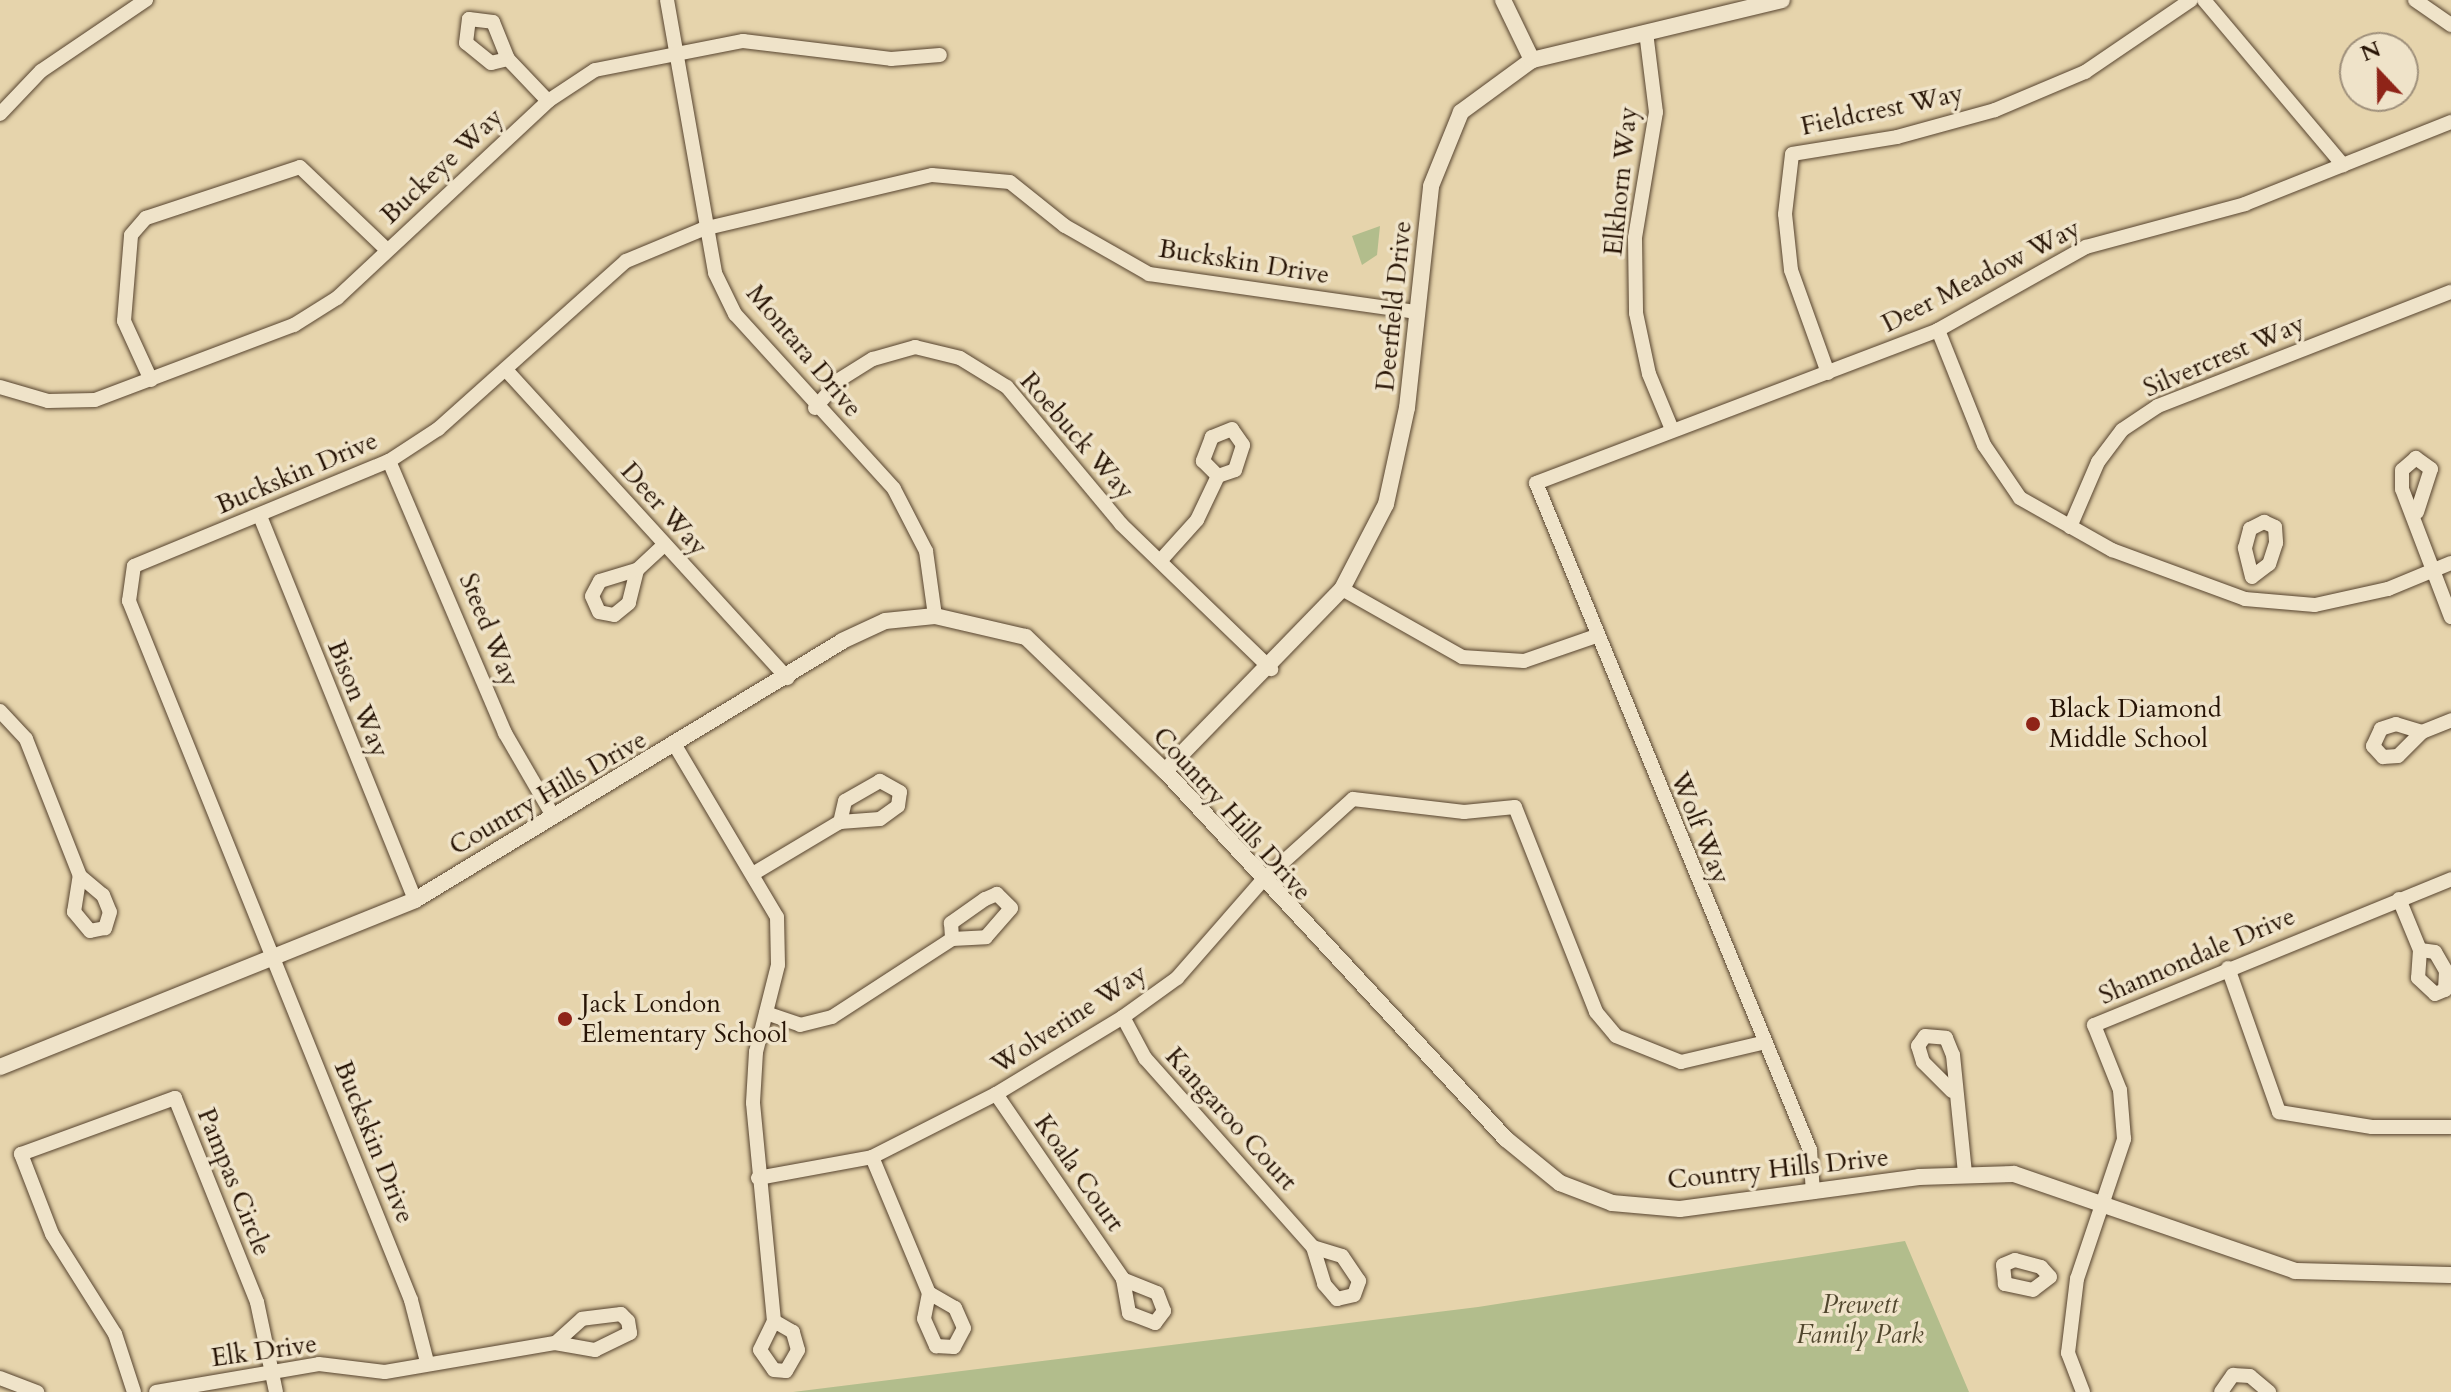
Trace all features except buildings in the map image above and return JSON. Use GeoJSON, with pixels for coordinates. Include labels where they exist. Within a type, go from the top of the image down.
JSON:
{"type":"FeatureCollection","features":[{"type":"Feature","properties":{"kind":"street"},"geometry":{"type":"LineString","coordinates":[[2,104],[146,0]]}},
{"type":"Feature","properties":{"kind":"street","name":"Montara Drive"},"geometry":{"type":"LineString","coordinates":[[667,0],[681,48],[703,229],[735,314],[815,408],[894,489],[926,551],[935,616]]}},
{"type":"Feature","properties":{"kind":"street"},"geometry":{"type":"LineString","coordinates":[[1503,0],[1532,60]]}},
{"type":"Feature","properties":{"kind":"street","name":"Deerfield Drive"},"geometry":{"type":"LineString","coordinates":[[1165,771],[1271,669],[1342,589],[1386,504],[1407,408],[1431,186],[1461,112],[1532,60],[1782,0]]}},
{"type":"Feature","properties":{"kind":"street","name":"Fieldcrest Way"},"geometry":{"type":"LineString","coordinates":[[1828,373],[1791,270],[1785,214],[1792,154],[1897,137],[1995,110],[2085,72],[2191,0]]}},
{"type":"Feature","properties":{"kind":"street"},"geometry":{"type":"LineString","coordinates":[[2204,0],[2343,165]]}},
{"type":"Feature","properties":{"kind":"street"},"geometry":{"type":"LineString","coordinates":[[2415,0],[2451,25]]}},
{"type":"Feature","properties":{"kind":"street","name":"Elkhorn Way"},"geometry":{"type":"LineString","coordinates":[[1646,32],[1656,112],[1635,238],[1636,313],[1649,374],[1671,427]]}},
{"type":"Feature","properties":{"kind":"street","name":"Buckeye Way"},"geometry":{"type":"LineString","coordinates":[[0,387],[48,401],[95,400],[294,325],[337,298],[548,101],[595,70],[681,48],[743,41],[891,59],[940,55]]}},
{"type":"Feature","properties":{"kind":"street"},"geometry":{"type":"LineString","coordinates":[[508,59],[548,101]]}},
{"type":"Feature","properties":{"kind":"street","name":"Deer Meadow Way"},"geometry":{"type":"LineString","coordinates":[[1536,483],[1671,427],[1828,373],[1938,330],[2086,247],[2245,204],[2451,122]]}},
{"type":"Feature","properties":{"kind":"street"},"geometry":{"type":"LineString","coordinates":[[151,380],[124,321],[131,235],[146,218],[300,167],[386,249]]}},
{"type":"Feature","properties":{"kind":"street","name":"Buckskin Drive"},"geometry":{"type":"LineString","coordinates":[[427,1362],[411,1300],[128,584],[134,566],[389,461],[507,371],[563,311],[626,261],[703,229],[932,175],[1010,182],[1065,226],[1149,274],[1415,312]]}},
{"type":"Feature","properties":{"kind":"street","name":"Silvercrest Way"},"geometry":{"type":"LineString","coordinates":[[2070,527],[2098,462],[2122,430],[2158,406],[2451,292]]}},
{"type":"Feature","properties":{"kind":"street"},"geometry":{"type":"LineString","coordinates":[[1938,330],[1984,445],[2020,498],[2070,527],[2245,599],[2315,605],[2388,589],[2451,563]]}},
{"type":"Feature","properties":{"kind":"street","name":"Roebuck Way"},"geometry":{"type":"LineString","coordinates":[[815,408],[839,380],[873,359],[915,347],[960,358],[1007,387],[1121,524],[1271,669]]}},
{"type":"Feature","properties":{"kind":"street","name":"Deer Way"},"geometry":{"type":"LineString","coordinates":[[507,371],[787,678]]}},
{"type":"Feature","properties":{"kind":"street","name":"Steed Way"},"geometry":{"type":"LineString","coordinates":[[389,461],[505,733],[552,814]]}},
{"type":"Feature","properties":{"kind":"street"},"geometry":{"type":"LineString","coordinates":[[1161,560],[1197,520],[1218,476]]}},
{"type":"Feature","properties":{"kind":"street","name":"Wolf Way"},"geometry":{"type":"LineString","coordinates":[[1536,483],[1762,1043],[1810,1150],[1813,1192]]}},
{"type":"Feature","properties":{"kind":"street"},"geometry":{"type":"LineString","coordinates":[[2417,512],[2431,570],[2451,617]]}},
{"type":"Feature","properties":{"kind":"street","name":"Bison Way"},"geometry":{"type":"LineString","coordinates":[[260,516],[415,900]]}},
{"type":"Feature","properties":{"kind":"street"},"geometry":{"type":"LineString","coordinates":[[637,570],[664,545]]}},
{"type":"Feature","properties":{"kind":"street"},"geometry":{"type":"LineString","coordinates":[[2245,599],[2252,577]]}},
{"type":"Feature","properties":{"kind":"street"},"geometry":{"type":"LineString","coordinates":[[1342,589],[1462,657],[1524,661],[1596,636]]}},
{"type":"Feature","properties":{"kind":"street","name":"Country Hills Drive"},"geometry":{"type":"LineString","coordinates":[[0,1067],[415,900],[552,814],[676,747],[885,621],[935,616],[1026,637],[1165,771],[1261,882],[1506,1139],[1560,1183],[1612,1203],[1680,1209],[1965,1173],[2014,1174],[2103,1201],[2295,1271],[2451,1275]]}},
{"type":"Feature","properties":{"kind":"street"},"geometry":{"type":"LineString","coordinates":[[0,711],[26,739],[80,876]]}},
{"type":"Feature","properties":{"kind":"street"},"geometry":{"type":"LineString","coordinates":[[2422,732],[2451,720]]}},
{"type":"Feature","properties":{"kind":"street"},"geometry":{"type":"LineString","coordinates":[[676,747],[756,872],[780,939],[754,1078],[758,1178],[774,1321]]}},
{"type":"Feature","properties":{"kind":"street","name":"Wolverine Way"},"geometry":{"type":"LineString","coordinates":[[758,1178],[872,1157],[996,1094],[1123,1017],[1177,978],[1261,882],[1353,799],[1464,812],[1515,807],[1596,1012],[1616,1036],[1681,1062],[1762,1043]]}},
{"type":"Feature","properties":{"kind":"street"},"geometry":{"type":"LineString","coordinates":[[756,872],[840,822]]}},
{"type":"Feature","properties":{"kind":"street","name":"Shannondale Drive"},"geometry":{"type":"LineString","coordinates":[[2083,1392],[2068,1353],[2077,1279],[2124,1139],[2120,1090],[2094,1025],[2451,879]]}},
{"type":"Feature","properties":{"kind":"street"},"geometry":{"type":"LineString","coordinates":[[2399,899],[2420,950]]}},
{"type":"Feature","properties":{"kind":"street"},"geometry":{"type":"LineString","coordinates":[[766,1013],[817,1023],[952,939]]}},
{"type":"Feature","properties":{"kind":"street"},"geometry":{"type":"LineString","coordinates":[[2228,968],[2279,1112],[2372,1127],[2451,1127]]}},
{"type":"Feature","properties":{"kind":"street","name":"Kangaroo Court"},"geometry":{"type":"LineString","coordinates":[[1123,1017],[1145,1058],[1313,1247]]}},
{"type":"Feature","properties":{"kind":"street"},"geometry":{"type":"LineString","coordinates":[[1952,1091],[1963,1116],[1965,1173]]}},
{"type":"Feature","properties":{"kind":"street","name":"Koala Court"},"geometry":{"type":"LineString","coordinates":[[996,1094],[1123,1279]]}},
{"type":"Feature","properties":{"kind":"street","name":"Pampas Circle"},"geometry":{"type":"LineString","coordinates":[[134,1392],[115,1334],[52,1234],[21,1154],[175,1098],[257,1302],[275,1372]]}},
{"type":"Feature","properties":{"kind":"street"},"geometry":{"type":"LineString","coordinates":[[872,1157],[929,1293]]}},
{"type":"Feature","properties":{"kind":"street"},"geometry":{"type":"LineString","coordinates":[[2050,1277],[2077,1279]]}},
{"type":"Feature","properties":{"kind":"street"},"geometry":{"type":"LineString","coordinates":[[621,1314],[628,1321],[630,1333],[595,1350],[555,1343],[582,1319],[621,1314]]}},
{"type":"Feature","properties":{"kind":"street","name":"Elk Drive"},"geometry":{"type":"LineString","coordinates":[[156,1392],[319,1364],[385,1372],[427,1362],[555,1343]]}},
{"type":"Feature","properties":{"kind":"street"},"geometry":{"type":"LineString","coordinates":[[275,1372],[276,1392]]}},
{"type":"Feature","properties":{"kind":"street"},"geometry":{"type":"LineString","coordinates":[[2221,1392],[2233,1375],[2250,1376],[2269,1392]]}},
{"type":"Feature","properties":{"kind":"street"},"geometry":{"type":"LineString","coordinates":[[0,1378],[37,1392]]}},
{"type":"Feature","properties":{"kind":"green space"},"geometry":{"type":"Polygon","coordinates":[[[1380,226],[1377,255],[1362,265],[1352,236],[1380,226]]]}},
{"type":"Feature","properties":{"kind":"green space","name":"Prewett Family Park"},"geometry":{"type":"Polygon","coordinates":[[[1905,1241],[1969,1392],[793,1392],[1478,1307],[1905,1241]]]}},
{"type":"Feature","properties":{"kind":"place","name":"Black Diamond Middle School"},"geometry":{"type":"Point","coordinates":[2033,724]}},
{"type":"Feature","properties":{"kind":"place","name":"Jack London Elementary School"},"geometry":{"type":"Point","coordinates":[565,1019]}}]}
